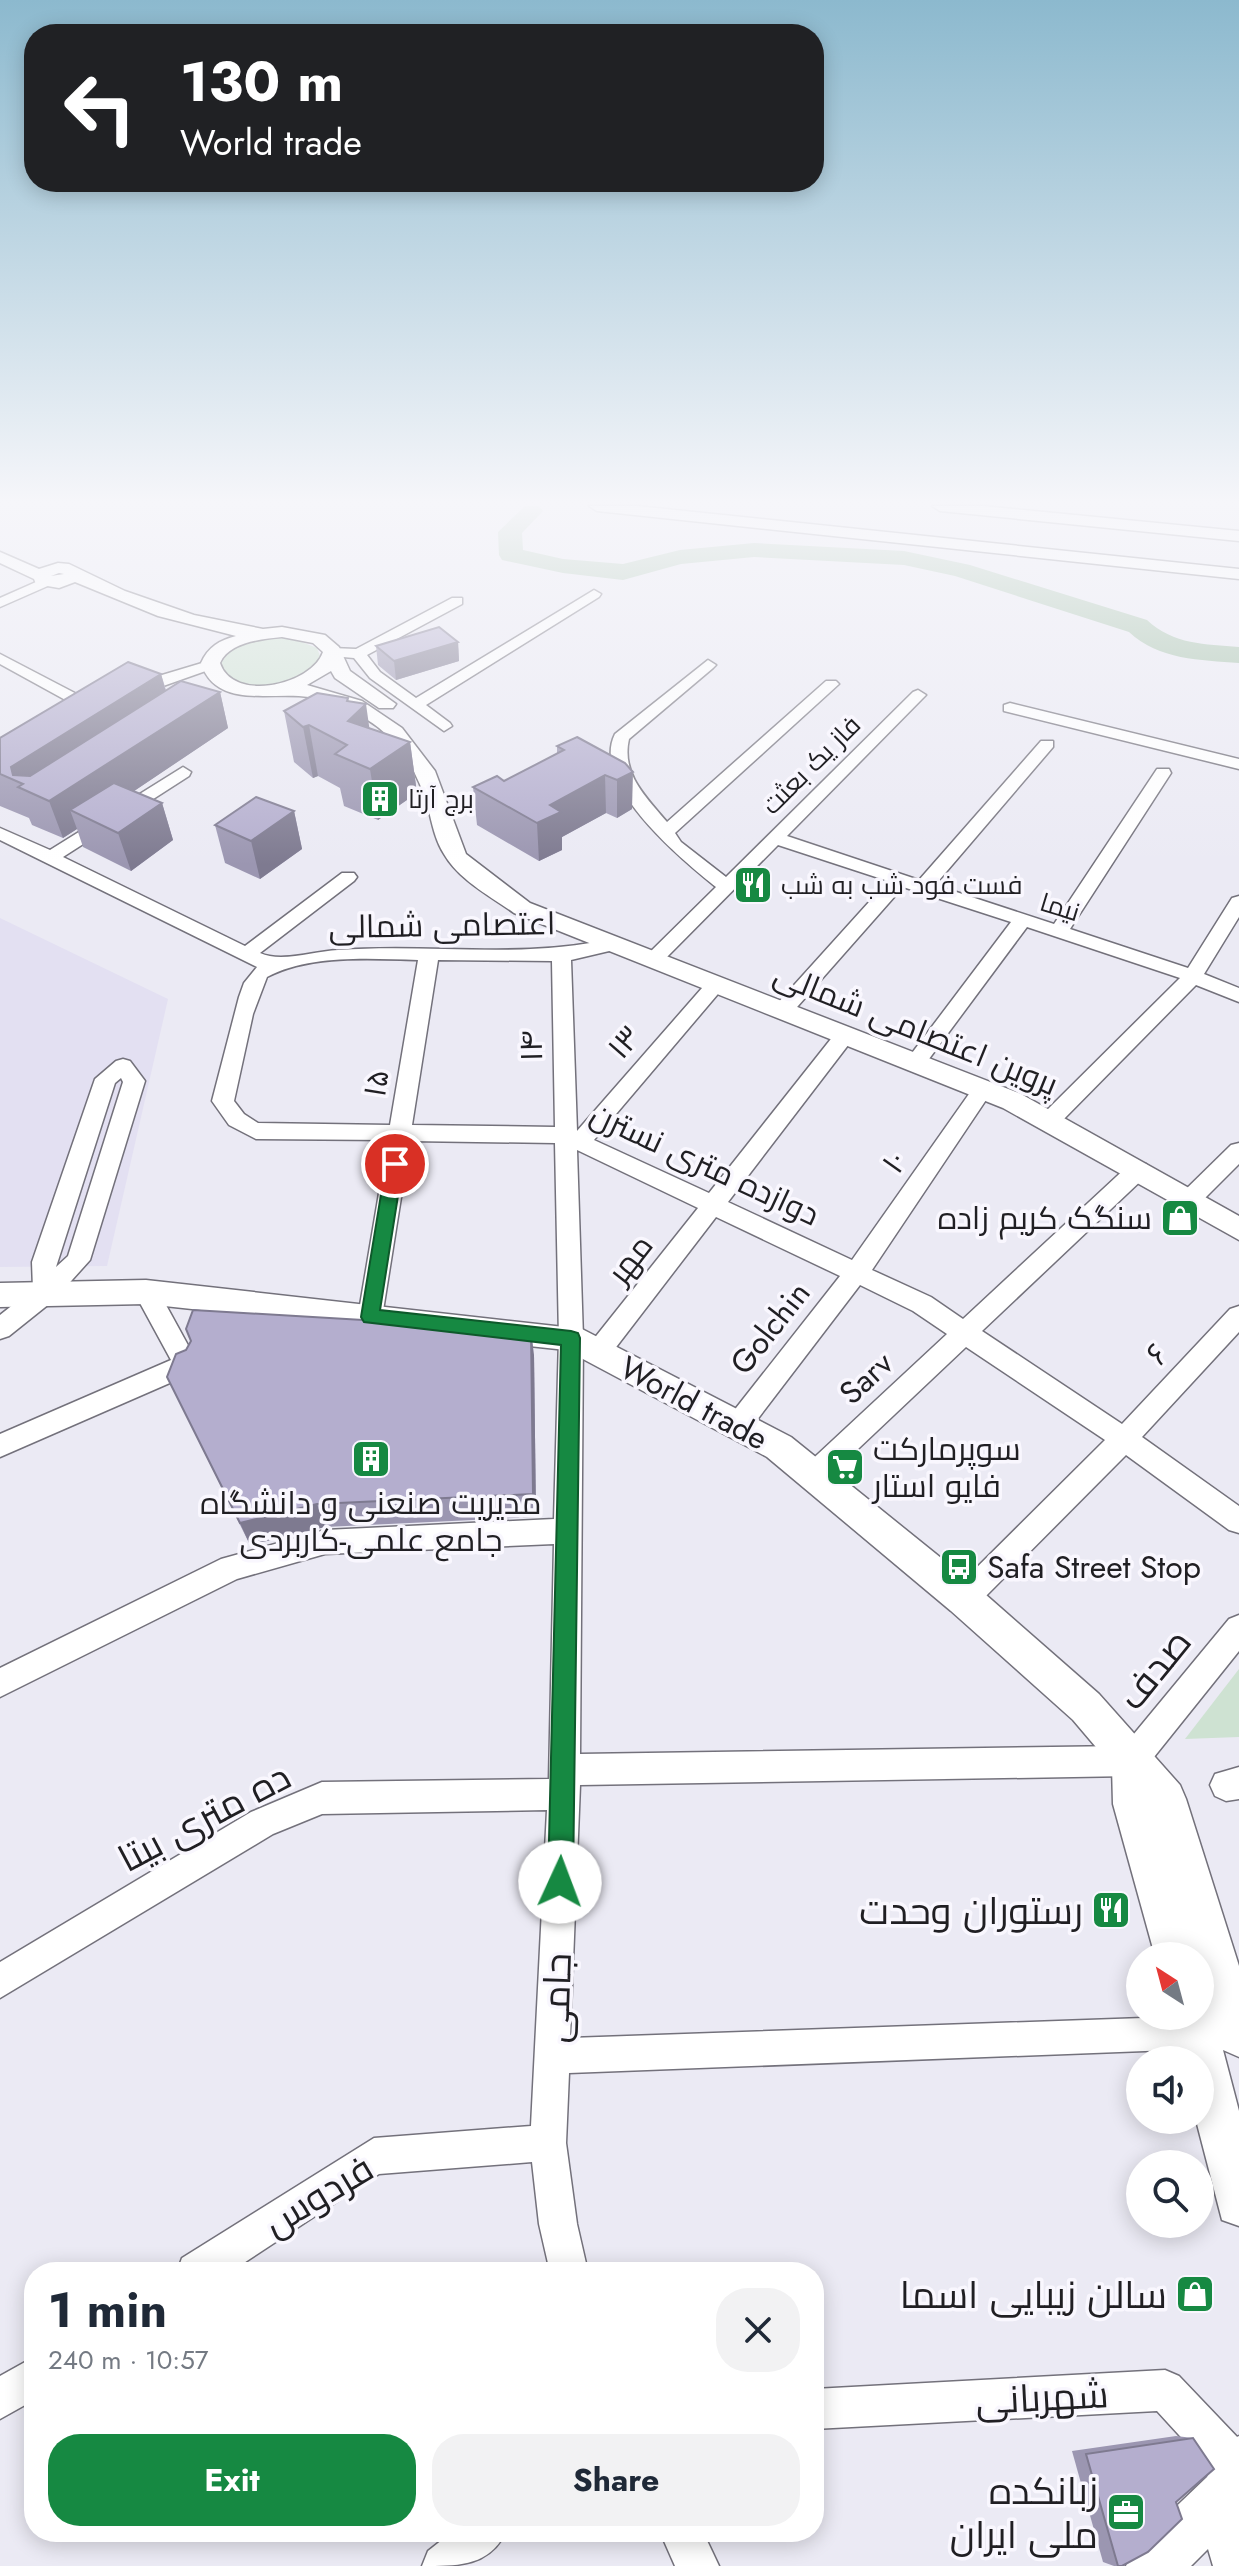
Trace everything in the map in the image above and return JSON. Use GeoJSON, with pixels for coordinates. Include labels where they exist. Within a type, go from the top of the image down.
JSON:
{"type":"FeatureCollection","features":[{"type":"Feature","properties":{"kind":"main road"},"geometry":{"type":"LineString","coordinates":[[167,626],[197,639],[212,661],[232,642],[264,633]]}},
{"type":"Feature","properties":{"kind":"main road"},"geometry":{"type":"LineString","coordinates":[[211,626],[225,630],[300,633],[326,644],[342,674],[404,716],[424,734],[446,769],[462,810]]}},
{"type":"Feature","properties":{"kind":"main road"},"geometry":{"type":"LineString","coordinates":[[281,689],[308,681],[327,670],[332,661],[332,652]]}},
{"type":"Feature","properties":{"kind":"main road","name":"پروین اعتصامی شمالی"},"geometry":{"type":"LineString","coordinates":[[212,661],[220,688],[281,689],[333,695],[396,731],[406,739],[427,772],[457,859],[522,908],[983,1089],[1050,1120],[1239,1229]]}},
{"type":"Feature","properties":{"kind":"main road","name":"پروین اعتصامی شمالی"},"geometry":{"type":"LineString","coordinates":[[477,852],[540,901],[553,920]]}},
{"type":"Feature","properties":{"kind":"main road","name":"World trade"},"geometry":{"type":"LineString","coordinates":[[0,1295],[146,1292],[584,1345],[779,1447],[964,1599],[1086,1707],[1166,1799],[1221,2029],[1238,2193]]}},
{"type":"Feature","properties":{"kind":"main road"},"geometry":{"type":"LineString","coordinates":[[1131,1761],[1133,1804],[1172,1942]]}},
{"type":"Feature","properties":{"kind":"main road"},"geometry":{"type":"LineString","coordinates":[[1234,2475],[1232,2541],[1239,2564]]}},
{"type":"Feature","properties":{"kind":"main road"},"geometry":{"type":"LineString","coordinates":[[1153,2566],[1234,2475]]}},
{"type":"Feature","properties":{"kind":"street"},"geometry":{"type":"LineString","coordinates":[[332,652],[358,654],[411,626]]}},
{"type":"Feature","properties":{"kind":"street"},"geometry":{"type":"LineString","coordinates":[[415,705],[543,626]]}},
{"type":"Feature","properties":{"kind":"street"},"geometry":{"type":"LineString","coordinates":[[358,654],[375,675],[444,726]]}},
{"type":"Feature","properties":{"kind":"street"},"geometry":{"type":"LineString","coordinates":[[0,658],[83,712],[114,702],[147,684],[212,661]]}},
{"type":"Feature","properties":{"kind":"street"},"geometry":{"type":"LineString","coordinates":[[708,665],[621,737],[616,749],[626,782],[674,845],[725,885]]}},
{"type":"Feature","properties":{"kind":"street"},"geometry":{"type":"LineString","coordinates":[[666,832],[831,684]]}},
{"type":"Feature","properties":{"kind":"street"},"geometry":{"type":"LineString","coordinates":[[654,959],[725,885],[782,841],[922,700]]}},
{"type":"Feature","properties":{"kind":"street"},"geometry":{"type":"LineString","coordinates":[[1010,708],[1239,764]]}},
{"type":"Feature","properties":{"kind":"street"},"geometry":{"type":"LineString","coordinates":[[923,887],[1047,744]]}},
{"type":"Feature","properties":{"kind":"street"},"geometry":{"type":"LineString","coordinates":[[50,858],[183,772]]}},
{"type":"Feature","properties":{"kind":"street"},"geometry":{"type":"LineString","coordinates":[[1058,933],[1163,773]]}},
{"type":"Feature","properties":{"kind":"street"},"geometry":{"type":"LineString","coordinates":[[0,833],[269,965]]}},
{"type":"Feature","properties":{"kind":"street","name":"نیما"},"geometry":{"type":"LineString","coordinates":[[782,841],[1193,976],[1239,996]]}},
{"type":"Feature","properties":{"kind":"street"},"geometry":{"type":"LineString","coordinates":[[246,954],[348,877]]}},
{"type":"Feature","properties":{"kind":"street"},"geometry":{"type":"LineString","coordinates":[[783,1010],[899,880]]}},
{"type":"Feature","properties":{"kind":"street"},"geometry":{"type":"LineString","coordinates":[[1050,1120],[1193,976],[1239,902]]}},
{"type":"Feature","properties":{"kind":"street"},"geometry":{"type":"LineString","coordinates":[[916,1062],[1021,922]]}},
{"type":"Feature","properties":{"kind":"street","name":"اعتصامی شمالی"},"geometry":{"type":"LineString","coordinates":[[269,965],[286,959],[429,954],[561,955],[615,944]]}},
{"type":"Feature","properties":{"kind":"street","name":"۱۵"},"geometry":{"type":"LineString","coordinates":[[370,1317],[429,954]]}},
{"type":"Feature","properties":{"kind":"street","name":"۱۴"},"geometry":{"type":"LineString","coordinates":[[561,955],[584,1345]]}},
{"type":"Feature","properties":{"kind":"street","name":"دوازده متری نسترن"},"geometry":{"type":"LineString","coordinates":[[269,965],[259,973],[247,1005],[223,1101],[231,1116],[241,1125],[256,1131],[572,1138],[922,1304],[1124,1439],[1239,1521]]}},
{"type":"Feature","properties":{"kind":"street","name":"۱۳"},"geometry":{"type":"LineString","coordinates":[[572,1138],[716,984]]}},
{"type":"Feature","properties":{"kind":"street","name":"مهر"},"geometry":{"type":"LineString","coordinates":[[584,1345],[712,1205],[845,1035]]}},
{"type":"Feature","properties":{"kind":"street"},"geometry":{"type":"LineString","coordinates":[[0,1329],[45,1293],[78,1260],[134,1081],[123,1066],[106,1079],[65,1196],[44,1262],[45,1293]]}},
{"type":"Feature","properties":{"kind":"street","name":"۱۰"},"geometry":{"type":"LineString","coordinates":[[857,1272],[983,1089]]}},
{"type":"Feature","properties":{"kind":"street"},"geometry":{"type":"LineString","coordinates":[[1189,1200],[1239,1151]]}},
{"type":"Feature","properties":{"kind":"street","name":"Sarv"},"geometry":{"type":"LineString","coordinates":[[813,1475],[1138,1170]]}},
{"type":"Feature","properties":{"kind":"street","name":"Golchin"},"geometry":{"type":"LineString","coordinates":[[738,1425],[857,1272]]}},
{"type":"Feature","properties":{"kind":"street"},"geometry":{"type":"LineString","coordinates":[[0,1446],[186,1365],[146,1292]]}},
{"type":"Feature","properties":{"kind":"street","name":"۶"},"geometry":{"type":"LineString","coordinates":[[964,1599],[1124,1439],[1239,1316]]}},
{"type":"Feature","properties":{"kind":"street","name":"جامی"},"geometry":{"type":"LineString","coordinates":[[567,2262],[558,2224],[548,2143],[564,1782],[568,1531],[584,1345]]}},
{"type":"Feature","properties":{"kind":"street"},"geometry":{"type":"LineString","coordinates":[[0,1683],[231,1568],[325,1542],[568,1531]]}},
{"type":"Feature","properties":{"kind":"street","name":"صدف"},"geometry":{"type":"LineString","coordinates":[[1131,1761],[1239,1629]]}},
{"type":"Feature","properties":{"kind":"street","name":"ده متری بیتا"},"geometry":{"type":"LineString","coordinates":[[0,1981],[262,1823],[322,1798],[564,1782],[1131,1761]]}},
{"type":"Feature","properties":{"kind":"street"},"geometry":{"type":"LineString","coordinates":[[553,2056],[1221,2029]]}},
{"type":"Feature","properties":{"kind":"street","name":"فردوس"},"geometry":{"type":"LineString","coordinates":[[211,2262],[374,2156],[548,2143]]}},
{"type":"Feature","properties":{"kind":"street"},"geometry":{"type":"LineString","coordinates":[[0,2399],[24,2383]]}},
{"type":"Feature","properties":{"kind":"street","name":"شهربانی"},"geometry":{"type":"LineString","coordinates":[[824,2408],[1165,2390],[1234,2475]]}},
{"type":"Feature","properties":{"kind":"street"},"geometry":{"type":"LineString","coordinates":[[443,2566],[473,2542]]}},
{"type":"Feature","properties":{"kind":"street"},"geometry":{"type":"LineString","coordinates":[[686,2542],[698,2566]]}},
{"type":"Feature","properties":{"kind":"shaded area"},"geometry":{"type":"Polygon","coordinates":[[[0,918],[168,999],[107,1266],[0,1267],[0,918]]]}},
{"type":"Feature","properties":{"kind":"green space"},"geometry":{"type":"Polygon","coordinates":[[[279,637],[317,648],[320,656],[318,664],[296,677],[256,685],[232,678],[222,669],[227,655],[240,646],[279,637]]]}},
{"type":"Feature","properties":{"kind":"green space"},"geometry":{"type":"Polygon","coordinates":[[[1239,1669],[1239,1737],[1185,1739],[1239,1669]]]}},
{"type":"Feature","properties":{"kind":"building"},"geometry":{"type":"Polygon","coordinates":[[[439,627],[458,642],[394,661],[376,646],[439,627]]]}},
{"type":"Feature","properties":{"kind":"building"},"geometry":{"type":"Polygon","coordinates":[[[128,662],[161,674],[11,767],[13,775],[30,776],[181,681],[220,692],[49,801],[18,787],[23,784],[0,774],[0,738],[128,662]]]}},
{"type":"Feature","properties":{"kind":"building"},"geometry":{"type":"Polygon","coordinates":[[[317,693],[366,704],[348,721],[410,742],[370,769],[335,754],[347,745],[309,725],[303,727],[284,711],[317,693]]]}},
{"type":"Feature","properties":{"kind":"building"},"geometry":{"type":"Polygon","coordinates":[[[577,737],[625,763],[633,772],[617,780],[605,775],[550,805],[561,812],[537,823],[473,787],[497,776],[504,781],[564,750],[557,746],[577,737]]]}},
{"type":"Feature","properties":{"kind":"building"},"geometry":{"type":"Polygon","coordinates":[[[114,783],[162,803],[118,833],[70,810],[114,783]]]}},
{"type":"Feature","properties":{"kind":"building"},"geometry":{"type":"Polygon","coordinates":[[[256,797],[294,811],[251,841],[215,825],[256,797]]]}},
{"type":"Feature","properties":{"kind":"building","name":"مدیریت صنعنی و دانشگاه جامع علمی-کاربردی"},"geometry":{"type":"Polygon","coordinates":[[[193,1310],[531,1330],[533,1494],[317,1504],[240,1523],[167,1377],[176,1354],[186,1350],[191,1341],[186,1329],[193,1310]]]}},
{"type":"Feature","properties":{"kind":"building","name":"زبانکده ملی ایران"},"geometry":{"type":"Polygon","coordinates":[[[1193,2438],[1214,2469],[1176,2502],[1182,2519],[1148,2552],[1118,2566],[1086,2454],[1193,2438]]]}},
{"type":"Feature","properties":{"kind":"waterway"},"geometry":{"type":"LineString","coordinates":[[1137,626],[1172,647],[1239,655]]}},
{"type":"Feature","properties":{"kind":"place","name":"برج آرتا"},"geometry":{"type":"Point","coordinates":[380,799]}},
{"type":"Feature","properties":{"kind":"place","name":"فست فود شب به شب"},"geometry":{"type":"Point","coordinates":[753,885]}},
{"type":"Feature","properties":{"kind":"place","name":"سنگک کریم زاده"},"geometry":{"type":"Point","coordinates":[1180,1218]}},
{"type":"Feature","properties":{"kind":"place","name":"مدیریت صنعنی و دانشگاه جامع علمی-کاربردی"},"geometry":{"type":"Point","coordinates":[371,1459]}},
{"type":"Feature","properties":{"kind":"place","name":"سوپرمارکت فایو استار"},"geometry":{"type":"Point","coordinates":[845,1467]}},
{"type":"Feature","properties":{"kind":"place","name":"Safa Street Stop"},"geometry":{"type":"Point","coordinates":[959,1567]}},
{"type":"Feature","properties":{"kind":"place","name":"رستوران وحدت"},"geometry":{"type":"Point","coordinates":[1111,1910]}},
{"type":"Feature","properties":{"kind":"place","name":"سالن زیبایی اسما"},"geometry":{"type":"Point","coordinates":[1195,2294]}},
{"type":"Feature","properties":{"kind":"place","name":"زبانکده ملی ایران"},"geometry":{"type":"Point","coordinates":[1126,2512]}},
{"type":"Feature","properties":{"kind":"route"},"geometry":{"type":"LineString","coordinates":[[395,1164],[370,1317],[571,1338],[560,1882]]}}]}
